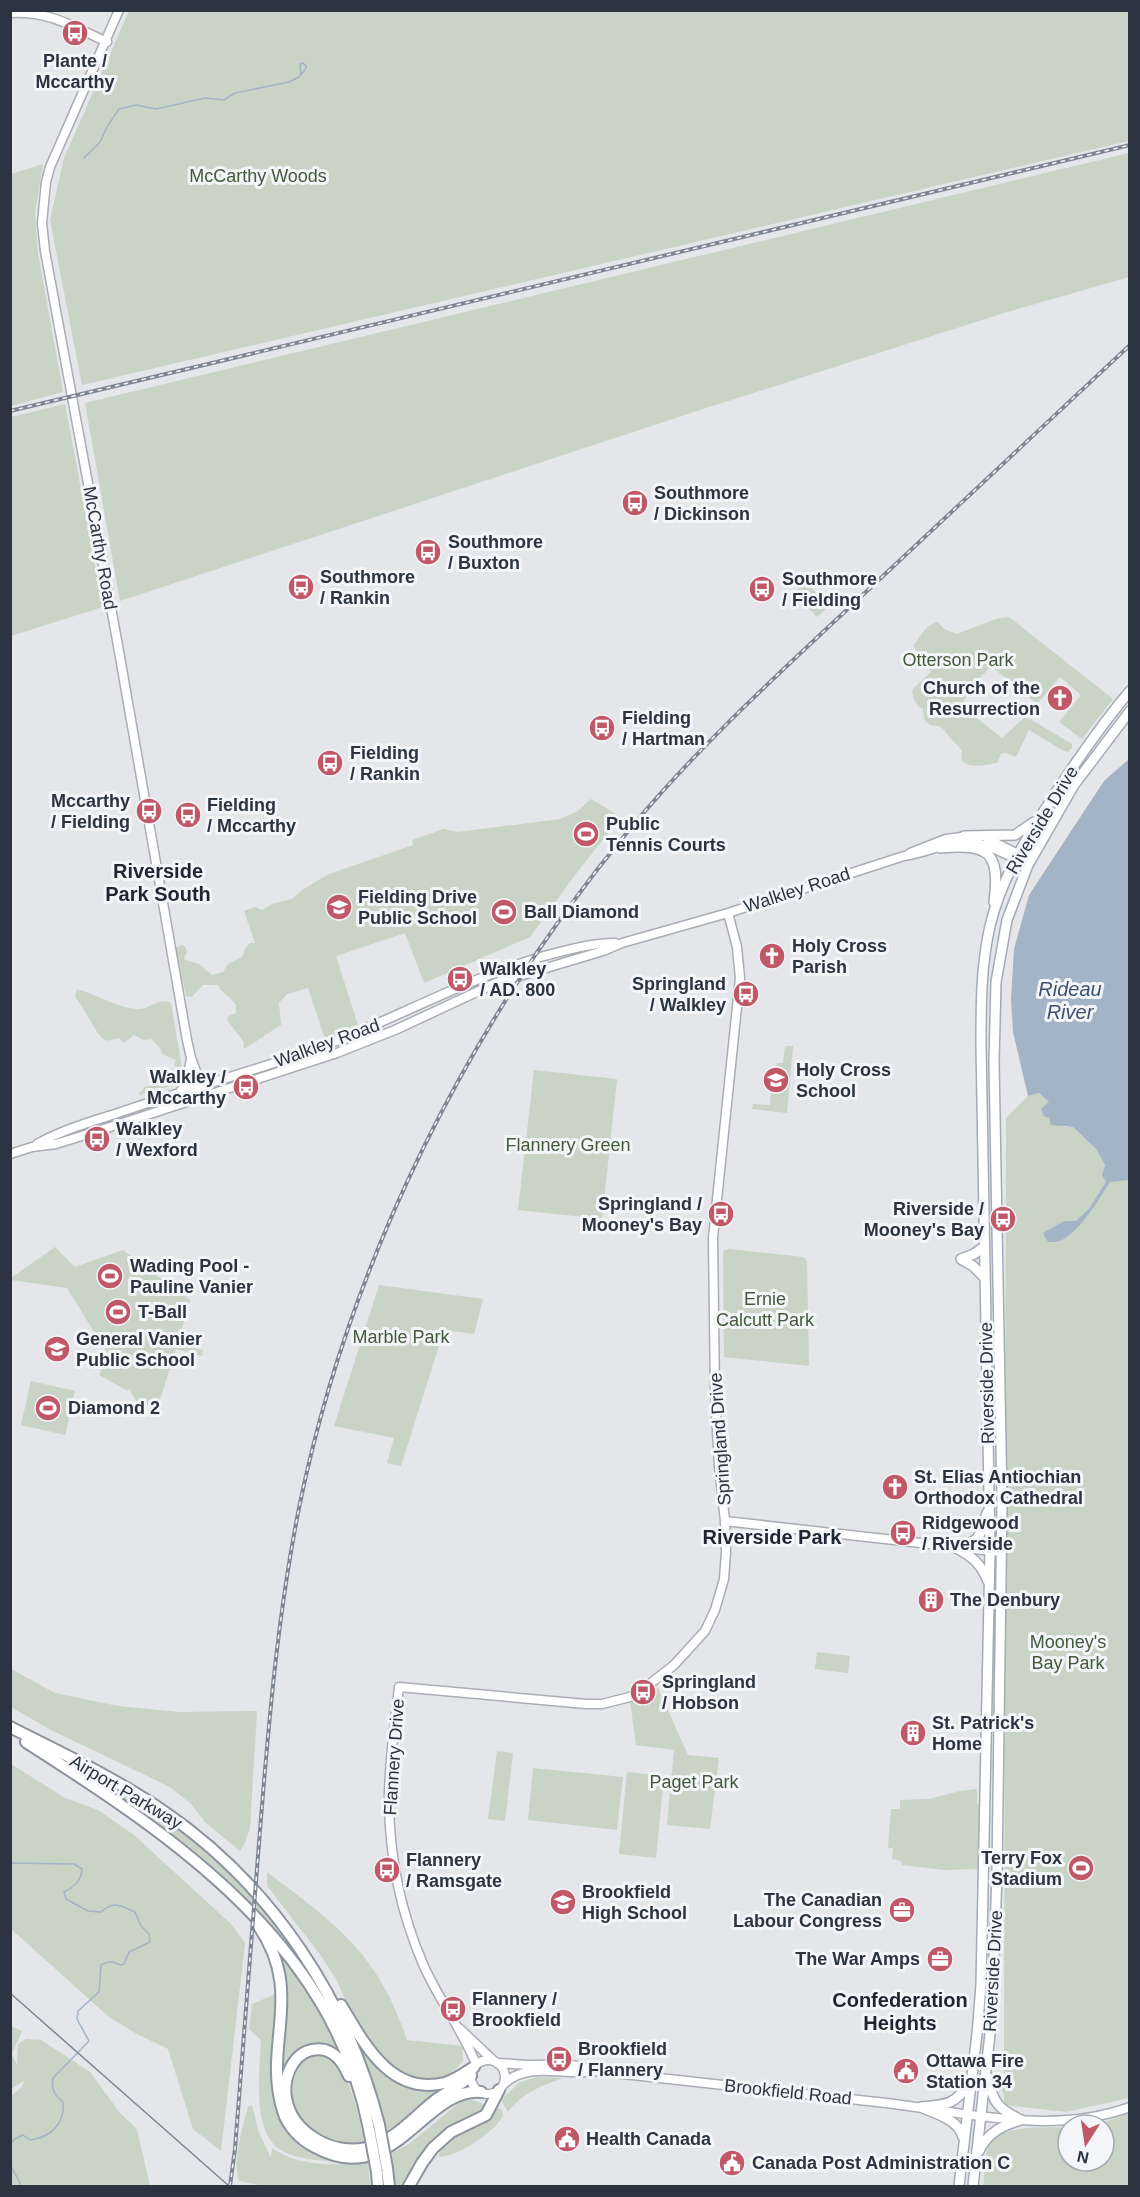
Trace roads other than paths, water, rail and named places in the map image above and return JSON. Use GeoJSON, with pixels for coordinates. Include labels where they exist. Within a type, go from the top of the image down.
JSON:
{"type":"FeatureCollection","features":[{"type":"Feature","properties":{"kind":"highway","name":"Airport Parkway"},"geometry":{"type":"LineString","coordinates":[[10,1727],[129,1790],[178,1822],[236,1871],[286,1930],[314,1971],[343,2023],[364,2073],[382,2170],[389,2187]]}},
{"type":"Feature","properties":{"kind":"highway","name":"Airport Parkway"},"geometry":{"type":"LineString","coordinates":[[10,1732],[141,1818],[183,1851],[255,1915],[275,1937],[319,1998],[352,2066],[374,2127]]}},
{"type":"Feature","properties":{"kind":"highway"},"geometry":{"type":"LineString","coordinates":[[237,1899],[264,1934],[279,1969],[283,2000],[277,2070],[278,2090],[285,2117],[302,2138],[332,2154],[367,2156],[390,2147],[448,2102],[467,2092],[481,2092]]}},
{"type":"Feature","properties":{"kind":"highway"},"geometry":{"type":"LineString","coordinates":[[286,1930],[311,1960],[368,2049],[387,2069],[407,2080],[436,2084],[452,2080],[473,2069]]}},
{"type":"Feature","properties":{"kind":"highway"},"geometry":{"type":"LineString","coordinates":[[374,2127],[350,2077],[333,2053],[321,2050],[308,2051],[299,2056],[291,2065],[285,2084],[286,2098],[298,2123],[315,2139],[345,2150],[365,2148],[388,2140],[436,2100],[458,2087],[473,2069]]}},
{"type":"Feature","properties":{"kind":"highway"},"geometry":{"type":"LineString","coordinates":[[409,2187],[422,2163],[440,2141],[451,2132],[484,2117],[490,2110],[500,2088]]}},
{"type":"Feature","properties":{"kind":"highway","name":"Airport Parkway"},"geometry":{"type":"LineString","coordinates":[[378,2187],[382,2170]]}},
{"type":"Feature","properties":{"kind":"main road","name":"Riverside Drive"},"geometry":{"type":"LineString","coordinates":[[959,2187],[981,1985],[984,1874],[990,1551],[984,1277],[981,1002],[983,976],[991,924],[1017,857],[1040,817],[1087,746],[1130,691]]}},
{"type":"Feature","properties":{"kind":"main road","name":"Riverside Drive"},"geometry":{"type":"LineString","coordinates":[[973,2187],[994,1977],[996,1874],[1002,1501],[994,1016],[996,982],[1003,938],[1012,904],[1029,863],[1074,785],[1130,711]]}},
{"type":"Feature","properties":{"kind":"main road"},"geometry":{"type":"LineString","coordinates":[[964,836],[1016,835],[1040,817]]}},
{"type":"Feature","properties":{"kind":"main road"},"geometry":{"type":"LineString","coordinates":[[940,848],[961,846],[974,848],[987,854],[991,859],[995,866],[997,879],[991,924]]}},
{"type":"Feature","properties":{"kind":"main road"},"geometry":{"type":"LineString","coordinates":[[984,1247],[961,1259],[973,1266],[984,1277]]}},
{"type":"Feature","properties":{"kind":"main road"},"geometry":{"type":"LineString","coordinates":[[956,1548],[975,1541],[980,1535],[989,1504]]}},
{"type":"Feature","properties":{"kind":"main road"},"geometry":{"type":"LineString","coordinates":[[956,1548],[972,1556],[981,1566],[989,1585]]}},
{"type":"Feature","properties":{"kind":"main road"},"geometry":{"type":"LineString","coordinates":[[984,1874],[996,1874]]}},
{"type":"Feature","properties":{"kind":"main road"},"geometry":{"type":"LineString","coordinates":[[987,2063],[990,2089],[995,2102],[1003,2111],[1021,2120]]}},
{"type":"Feature","properties":{"kind":"main road"},"geometry":{"type":"LineString","coordinates":[[921,2107],[943,2105],[957,2099],[972,2079]]}},
{"type":"Feature","properties":{"kind":"main road"},"geometry":{"type":"LineString","coordinates":[[921,2107],[955,2124],[960,2129],[964,2143]]}},
{"type":"Feature","properties":{"kind":"main road"},"geometry":{"type":"LineString","coordinates":[[975,2160],[985,2139],[1005,2125],[1021,2120]]}},
{"type":"Feature","properties":{"kind":"street","name":"McCarthy Road"},"geometry":{"type":"LineString","coordinates":[[119,10],[107,42],[50,167],[46,182],[42,223],[45,251],[117,640],[166,924],[191,1058],[204,1096]]}},
{"type":"Feature","properties":{"kind":"street"},"geometry":{"type":"LineString","coordinates":[[10,13],[27,12],[48,16],[107,42]]}},
{"type":"Feature","properties":{"kind":"street","name":"Walkley Road"},"geometry":{"type":"LineString","coordinates":[[904,856],[920,848],[964,836],[990,840],[1017,857]]}},
{"type":"Feature","properties":{"kind":"street","name":"Walkley Road"},"geometry":{"type":"LineString","coordinates":[[10,1154],[32,1147],[56,1144],[357,1045],[496,983],[603,951],[622,943],[728,913],[904,856],[960,842],[993,847],[1029,863]]}},
{"type":"Feature","properties":{"kind":"street","name":"Springland Drive"},"geometry":{"type":"LineString","coordinates":[[399,1687],[602,1704],[630,1697],[674,1665],[705,1630],[715,1610],[724,1579],[726,1552],[715,1394],[714,1238],[740,978],[737,947],[728,913]]}},
{"type":"Feature","properties":{"kind":"street","name":"Walkley Road"},"geometry":{"type":"LineString","coordinates":[[32,1147],[56,1134],[356,1035],[518,964],[582,947],[602,943],[622,943]]}},
{"type":"Feature","properties":{"kind":"street"},"geometry":{"type":"LineString","coordinates":[[180,1092],[186,1084],[191,1058]]}},
{"type":"Feature","properties":{"kind":"street"},"geometry":{"type":"LineString","coordinates":[[725,1521],[1001,1552]]}},
{"type":"Feature","properties":{"kind":"street","name":"Flannery Drive"},"geometry":{"type":"LineString","coordinates":[[399,1687],[388,1803],[395,1878],[401,1902],[422,1962],[432,1983],[460,2028],[495,2062]]}},
{"type":"Feature","properties":{"kind":"street","name":"Flannery Drive"},"geometry":{"type":"LineString","coordinates":[[460,2028],[473,2069]]}},
{"type":"Feature","properties":{"kind":"street"},"geometry":{"type":"LineString","coordinates":[[482,2061],[495,2062],[504,2074],[500,2088],[490,2094],[481,2092],[474,2087],[473,2069],[482,2061]]}},
{"type":"Feature","properties":{"kind":"street","name":"Brookfield Road"},"geometry":{"type":"LineString","coordinates":[[495,2062],[583,2066],[596,2071],[1021,2120],[1076,2119],[1130,2107]]}},
{"type":"Feature","properties":{"kind":"street","name":"Brookfield Road"},"geometry":{"type":"LineString","coordinates":[[500,2088],[511,2078],[523,2073],[558,2070],[583,2073],[596,2071]]}},
{"type":"Feature","properties":{"kind":"water","name":"Rideau River"},"geometry":{"type":"Polygon","coordinates":[[[1129,759],[1129,1180],[1110,1182],[1076,1230],[1062,1240],[1048,1242],[1043,1233],[1064,1221],[1076,1221],[1089,1209],[1106,1182],[1102,1175],[1105,1165],[1096,1149],[1073,1127],[1051,1125],[1049,1118],[1044,1116],[1041,1109],[1049,1102],[1039,1093],[1028,1096],[1013,1032],[1011,999],[1014,949],[1029,895],[1104,781],[1129,759]]]}},
{"type":"Feature","properties":{"kind":"waterway"},"geometry":{"type":"LineString","coordinates":[[84,158],[100,142],[119,109],[136,105],[156,109],[205,98],[224,100],[235,93],[289,82],[299,77],[305,70],[306,66],[303,63],[300,64],[301,75]]}},
{"type":"Feature","properties":{"kind":"waterway"},"geometry":{"type":"LineString","coordinates":[[10,1863],[74,1864],[82,1869],[77,1883],[64,1892],[66,1899],[88,1911],[101,1912],[114,1905],[135,1912],[141,1926],[149,1934],[150,1942],[129,1952],[124,1964],[108,1962],[101,1965],[99,1992],[78,2011],[77,2019],[89,2041],[53,2078],[54,2092],[63,2102],[62,2117],[59,2123],[44,2136],[30,2140],[23,2135],[10,2144]]}},
{"type":"Feature","properties":{"kind":"waterway"},"geometry":{"type":"LineString","coordinates":[[10,2164],[20,2183],[19,2186]]}},
{"type":"Feature","properties":{"kind":"tram line"},"geometry":{"type":"LineString","coordinates":[[10,1993],[229,2186]]}},
{"type":"Feature","properties":{"kind":"railway"},"geometry":{"type":"LineString","coordinates":[[10,411],[1130,145]]}},
{"type":"Feature","properties":{"kind":"railway"},"geometry":{"type":"LineString","coordinates":[[230,2186],[235,2149],[270,1717],[291,1550],[321,1416],[349,1325],[383,1236],[423,1149],[467,1064],[517,983],[571,904],[655,800],[765,687],[1130,345]]}},
{"type":"Feature","properties":{"kind":"place","name":"Plante / Mccarthy"},"geometry":{"type":"Point","coordinates":[75,33]}},
{"type":"Feature","properties":{"kind":"place","name":"Southmore / Dickinson"},"geometry":{"type":"Point","coordinates":[635,503]}},
{"type":"Feature","properties":{"kind":"place","name":"Southmore / Buxton"},"geometry":{"type":"Point","coordinates":[428,552]}},
{"type":"Feature","properties":{"kind":"place","name":"Southmore / Rankin"},"geometry":{"type":"Point","coordinates":[301,587]}},
{"type":"Feature","properties":{"kind":"place","name":"Southmore / Fielding"},"geometry":{"type":"Point","coordinates":[762,589]}},
{"type":"Feature","properties":{"kind":"place","name":"Church of the Resurrection"},"geometry":{"type":"Point","coordinates":[1060,698]}},
{"type":"Feature","properties":{"kind":"place","name":"Fielding / Hartman"},"geometry":{"type":"Point","coordinates":[602,728]}},
{"type":"Feature","properties":{"kind":"place","name":"Fielding / Rankin"},"geometry":{"type":"Point","coordinates":[330,763]}},
{"type":"Feature","properties":{"kind":"place","name":"Mccarthy / Fielding"},"geometry":{"type":"Point","coordinates":[149,811]}},
{"type":"Feature","properties":{"kind":"place","name":"Fielding / Mccarthy"},"geometry":{"type":"Point","coordinates":[188,815]}},
{"type":"Feature","properties":{"kind":"place","name":"Public Tennis Courts"},"geometry":{"type":"Point","coordinates":[586,834]}},
{"type":"Feature","properties":{"kind":"place","name":"Fielding Drive Public School"},"geometry":{"type":"Point","coordinates":[339,907]}},
{"type":"Feature","properties":{"kind":"place","name":"Ball Diamond"},"geometry":{"type":"Point","coordinates":[504,912]}},
{"type":"Feature","properties":{"kind":"place","name":"Holy Cross Parish"},"geometry":{"type":"Point","coordinates":[772,956]}},
{"type":"Feature","properties":{"kind":"place","name":"Walkley / AD. 800"},"geometry":{"type":"Point","coordinates":[460,979]}},
{"type":"Feature","properties":{"kind":"place","name":"Springland / Walkley"},"geometry":{"type":"Point","coordinates":[746,994]}},
{"type":"Feature","properties":{"kind":"place","name":"Holy Cross School"},"geometry":{"type":"Point","coordinates":[776,1080]}},
{"type":"Feature","properties":{"kind":"place","name":"Walkley / Mccarthy"},"geometry":{"type":"Point","coordinates":[246,1087]}},
{"type":"Feature","properties":{"kind":"place","name":"Walkley / Wexford"},"geometry":{"type":"Point","coordinates":[97,1139]}},
{"type":"Feature","properties":{"kind":"place","name":"Springland / Mooney's Bay"},"geometry":{"type":"Point","coordinates":[721,1214]}},
{"type":"Feature","properties":{"kind":"place","name":"Riverside / Mooney's Bay"},"geometry":{"type":"Point","coordinates":[1003,1219]}},
{"type":"Feature","properties":{"kind":"place","name":"Wading Pool - Pauline Vanier"},"geometry":{"type":"Point","coordinates":[110,1276]}},
{"type":"Feature","properties":{"kind":"place","name":"T-Ball"},"geometry":{"type":"Point","coordinates":[118,1312]}},
{"type":"Feature","properties":{"kind":"place","name":"General Vanier Public School"},"geometry":{"type":"Point","coordinates":[57,1349]}},
{"type":"Feature","properties":{"kind":"place","name":"Diamond 2"},"geometry":{"type":"Point","coordinates":[48,1408]}},
{"type":"Feature","properties":{"kind":"place","name":"St. Elias Antiochian Orthodox Cathedral"},"geometry":{"type":"Point","coordinates":[895,1487]}},
{"type":"Feature","properties":{"kind":"place","name":"Ridgewood / Riverside"},"geometry":{"type":"Point","coordinates":[903,1533]}},
{"type":"Feature","properties":{"kind":"place","name":"The Denbury"},"geometry":{"type":"Point","coordinates":[931,1600]}},
{"type":"Feature","properties":{"kind":"place","name":"Springland / Hobson"},"geometry":{"type":"Point","coordinates":[643,1692]}},
{"type":"Feature","properties":{"kind":"place","name":"St. Patrick's Home"},"geometry":{"type":"Point","coordinates":[913,1733]}},
{"type":"Feature","properties":{"kind":"place","name":"Terry Fox Stadium"},"geometry":{"type":"Point","coordinates":[1081,1868]}},
{"type":"Feature","properties":{"kind":"place","name":"Flannery / Ramsgate"},"geometry":{"type":"Point","coordinates":[387,1870]}},
{"type":"Feature","properties":{"kind":"place","name":"Brookfield High School"},"geometry":{"type":"Point","coordinates":[563,1902]}},
{"type":"Feature","properties":{"kind":"place","name":"The Canadian Labour Congress"},"geometry":{"type":"Point","coordinates":[902,1910]}},
{"type":"Feature","properties":{"kind":"place","name":"The War Amps"},"geometry":{"type":"Point","coordinates":[940,1959]}},
{"type":"Feature","properties":{"kind":"place","name":"Flannery / Brookfield"},"geometry":{"type":"Point","coordinates":[453,2009]}},
{"type":"Feature","properties":{"kind":"place","name":"Brookfield / Flannery"},"geometry":{"type":"Point","coordinates":[559,2059]}},
{"type":"Feature","properties":{"kind":"place","name":"Ottawa Fire Station 34"},"geometry":{"type":"Point","coordinates":[906,2071]}},
{"type":"Feature","properties":{"kind":"place","name":"Health Canada"},"geometry":{"type":"Point","coordinates":[567,2139]}},
{"type":"Feature","properties":{"kind":"place","name":"Canada Post Administration C"},"geometry":{"type":"Point","coordinates":[732,2163]}},
{"type":"Feature","properties":{"kind":"district","name":"Riverside Park South"},"geometry":{"type":"Point","coordinates":[158,882]}},
{"type":"Feature","properties":{"kind":"district","name":"Riverside Park"},"geometry":{"type":"Point","coordinates":[772,1537]}},
{"type":"Feature","properties":{"kind":"district","name":"Confederation Heights"},"geometry":{"type":"Point","coordinates":[900,2012]}},
{"type":"Feature","properties":{"kind":"park label","name":"McCarthy Woods"},"geometry":{"type":"Point","coordinates":[258,176]}},
{"type":"Feature","properties":{"kind":"park label","name":"Otterson Park"},"geometry":{"type":"Point","coordinates":[958,660]}},
{"type":"Feature","properties":{"kind":"park label","name":"Flannery Green"},"geometry":{"type":"Point","coordinates":[568,1145]}},
{"type":"Feature","properties":{"kind":"park label","name":"Ernie Calcutt Park"},"geometry":{"type":"Point","coordinates":[765,1309]}},
{"type":"Feature","properties":{"kind":"park label","name":"Marble Park"},"geometry":{"type":"Point","coordinates":[401,1337]}},
{"type":"Feature","properties":{"kind":"park label","name":"Mooney's Bay Park"},"geometry":{"type":"Point","coordinates":[1068,1652]}},
{"type":"Feature","properties":{"kind":"park label","name":"Paget Park"},"geometry":{"type":"Point","coordinates":[694,1782]}}]}
